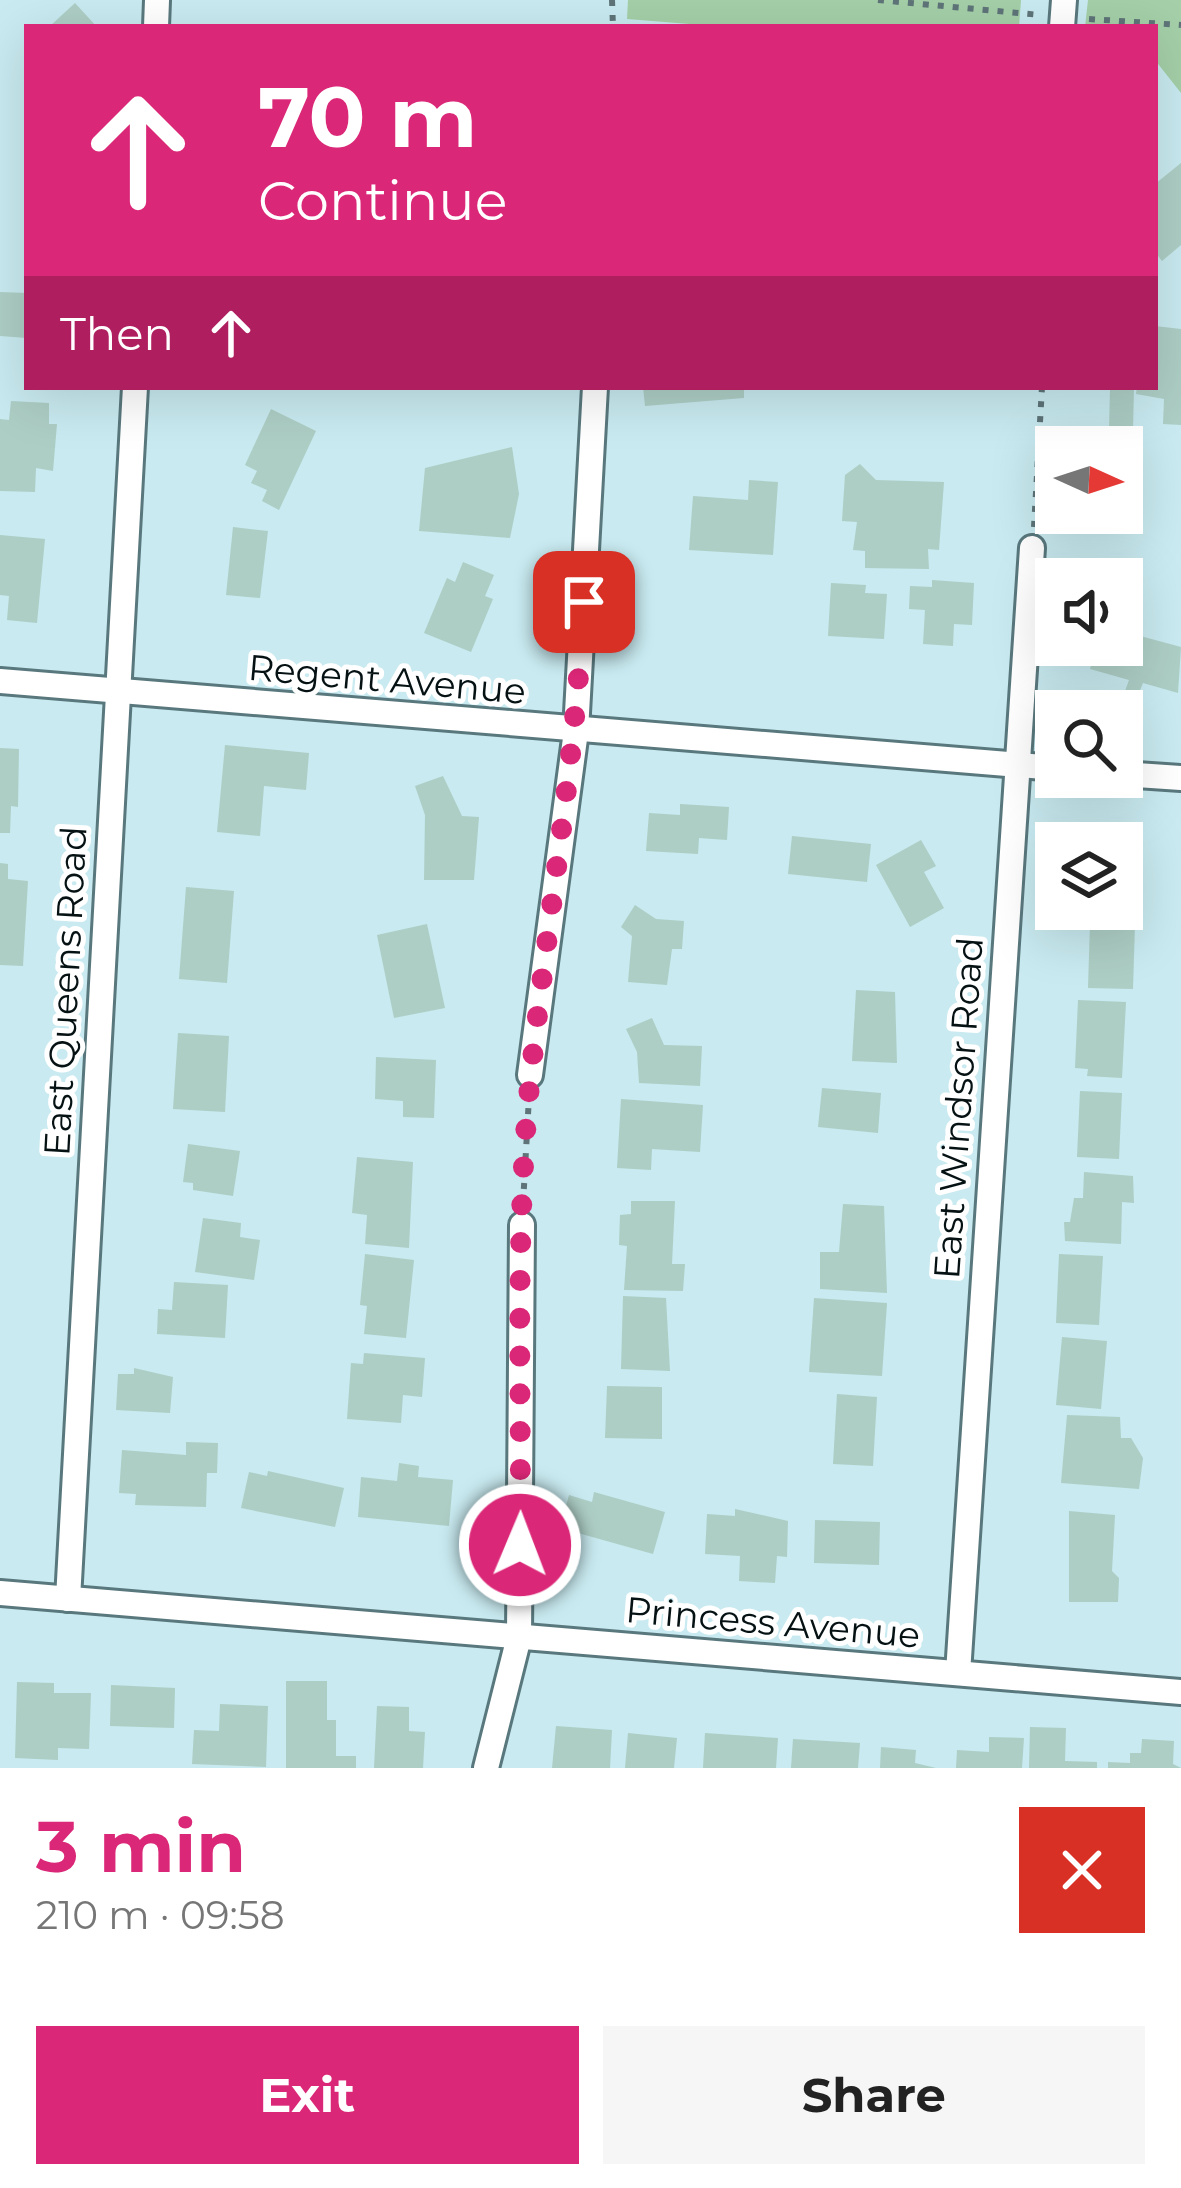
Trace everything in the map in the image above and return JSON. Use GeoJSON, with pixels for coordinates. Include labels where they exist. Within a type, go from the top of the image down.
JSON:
{"type":"FeatureCollection","features":[{"type":"Feature","properties":{"kind":"street","name":"East Queens Road"},"geometry":{"type":"LineString","coordinates":[[68,1599],[135,390]]}},
{"type":"Feature","properties":{"kind":"street"},"geometry":{"type":"LineString","coordinates":[[530,1076],[576,731],[595,390]]}},
{"type":"Feature","properties":{"kind":"street","name":"East Windsor Road"},"geometry":{"type":"LineString","coordinates":[[958,1673],[1032,548]]}},
{"type":"Feature","properties":{"kind":"street","name":"Regent Avenue"},"geometry":{"type":"LineString","coordinates":[[0,682],[1035,767]]}},
{"type":"Feature","properties":{"kind":"street"},"geometry":{"type":"LineString","coordinates":[[1143,775],[1181,778]]}},
{"type":"Feature","properties":{"kind":"street"},"geometry":{"type":"LineString","coordinates":[[486,1768],[519,1637],[522,1225]]}},
{"type":"Feature","properties":{"kind":"street","name":"Princess Avenue"},"geometry":{"type":"LineString","coordinates":[[0,1593],[1181,1692]]}},
{"type":"Feature","properties":{"kind":"path"},"geometry":{"type":"LineString","coordinates":[[878,0],[976,10]]}},
{"type":"Feature","properties":{"kind":"path"},"geometry":{"type":"LineString","coordinates":[[1032,548],[1042,390]]}},
{"type":"Feature","properties":{"kind":"path"},"geometry":{"type":"LineString","coordinates":[[522,1225],[530,1076]]}},
{"type":"Feature","properties":{"kind":"green space"},"geometry":{"type":"Polygon","coordinates":[[[628,0],[1021,0],[1019,24],[690,24],[627,19],[628,0]]]}},
{"type":"Feature","properties":{"kind":"green space"},"geometry":{"type":"Polygon","coordinates":[[[1088,0],[1181,0],[1181,93],[1158,64],[1158,24],[1085,24],[1088,0]]]}},
{"type":"Feature","properties":{"kind":"building"},"geometry":{"type":"Polygon","coordinates":[[[75,3],[94,24],[52,24],[75,3]]]}},
{"type":"Feature","properties":{"kind":"building"},"geometry":{"type":"Polygon","coordinates":[[[1181,163],[1181,245],[1162,261],[1158,256],[1158,182],[1181,163]]]}},
{"type":"Feature","properties":{"kind":"building"},"geometry":{"type":"Polygon","coordinates":[[[0,292],[24,293],[24,338],[0,336],[0,292]]]}},
{"type":"Feature","properties":{"kind":"building"},"geometry":{"type":"Polygon","coordinates":[[[1158,326],[1181,329],[1181,425],[1163,424],[1164,399],[1136,394],[1137,390],[1158,390],[1158,326]]]}},
{"type":"Feature","properties":{"kind":"building"},"geometry":{"type":"Polygon","coordinates":[[[643,390],[744,390],[744,398],[645,406],[643,390]]]}},
{"type":"Feature","properties":{"kind":"building"},"geometry":{"type":"Polygon","coordinates":[[[1110,390],[1134,390],[1133,426],[1109,426],[1110,390]]]}},
{"type":"Feature","properties":{"kind":"building"},"geometry":{"type":"Polygon","coordinates":[[[11,401],[49,403],[49,424],[57,424],[53,471],[36,468],[35,492],[0,491],[0,419],[9,420],[11,401]]]}},
{"type":"Feature","properties":{"kind":"building"},"geometry":{"type":"Polygon","coordinates":[[[271,409],[316,431],[279,510],[262,501],[267,490],[251,483],[257,471],[245,465],[271,409]]]}},
{"type":"Feature","properties":{"kind":"building"},"geometry":{"type":"Polygon","coordinates":[[[512,447],[519,494],[510,538],[419,531],[425,468],[512,447]]]}},
{"type":"Feature","properties":{"kind":"building"},"geometry":{"type":"Polygon","coordinates":[[[860,464],[876,480],[944,482],[939,550],[928,549],[929,569],[865,568],[865,551],[853,550],[857,522],[842,521],[845,475],[860,464]]]}},
{"type":"Feature","properties":{"kind":"building"},"geometry":{"type":"Polygon","coordinates":[[[749,480],[778,482],[773,555],[689,550],[693,496],[748,500],[749,480]]]}},
{"type":"Feature","properties":{"kind":"building"},"geometry":{"type":"Polygon","coordinates":[[[233,527],[268,531],[260,598],[226,595],[233,527]]]}},
{"type":"Feature","properties":{"kind":"building"},"geometry":{"type":"Polygon","coordinates":[[[0,535],[45,539],[37,623],[7,620],[9,596],[0,595],[0,535]]]}},
{"type":"Feature","properties":{"kind":"building"},"geometry":{"type":"Polygon","coordinates":[[[463,562],[494,575],[485,596],[493,599],[471,652],[424,633],[447,578],[455,582],[463,562]]]}},
{"type":"Feature","properties":{"kind":"building"},"geometry":{"type":"Polygon","coordinates":[[[932,580],[974,583],[972,625],[954,624],[953,646],[923,644],[925,610],[909,609],[910,586],[932,587],[932,580]]]}},
{"type":"Feature","properties":{"kind":"building"},"geometry":{"type":"Polygon","coordinates":[[[831,583],[866,585],[865,593],[887,594],[884,639],[828,636],[831,583]]]}},
{"type":"Feature","properties":{"kind":"building"},"geometry":{"type":"Polygon","coordinates":[[[1143,637],[1181,647],[1178,693],[1143,683],[1140,690],[1125,690],[1129,680],[1090,669],[1143,666],[1143,637]]]}},
{"type":"Feature","properties":{"kind":"building"},"geometry":{"type":"Polygon","coordinates":[[[225,745],[309,753],[306,790],[264,786],[260,836],[217,832],[225,745]]]}},
{"type":"Feature","properties":{"kind":"building"},"geometry":{"type":"Polygon","coordinates":[[[0,748],[19,749],[18,807],[11,806],[10,833],[0,833],[0,748]]]}},
{"type":"Feature","properties":{"kind":"building"},"geometry":{"type":"Polygon","coordinates":[[[443,776],[462,816],[479,817],[474,880],[424,880],[425,815],[415,786],[443,776]]]}},
{"type":"Feature","properties":{"kind":"building"},"geometry":{"type":"Polygon","coordinates":[[[680,804],[729,807],[727,840],[699,838],[698,854],[646,851],[649,813],[680,815],[680,804]]]}},
{"type":"Feature","properties":{"kind":"building"},"geometry":{"type":"Polygon","coordinates":[[[792,836],[871,844],[867,882],[788,874],[792,836]]]}},
{"type":"Feature","properties":{"kind":"building"},"geometry":{"type":"Polygon","coordinates":[[[921,840],[936,866],[924,872],[944,908],[910,927],[876,865],[921,840]]]}},
{"type":"Feature","properties":{"kind":"building"},"geometry":{"type":"Polygon","coordinates":[[[0,863],[8,864],[8,879],[28,881],[23,966],[0,965],[0,863]]]}},
{"type":"Feature","properties":{"kind":"building"},"geometry":{"type":"Polygon","coordinates":[[[186,887],[234,891],[227,983],[179,979],[186,887]]]}},
{"type":"Feature","properties":{"kind":"building"},"geometry":{"type":"Polygon","coordinates":[[[635,905],[656,919],[684,921],[682,949],[672,949],[667,985],[628,982],[632,936],[621,927],[635,905]]]}},
{"type":"Feature","properties":{"kind":"building"},"geometry":{"type":"Polygon","coordinates":[[[427,924],[445,1008],[394,1018],[377,935],[427,924]]]}},
{"type":"Feature","properties":{"kind":"building"},"geometry":{"type":"Polygon","coordinates":[[[1090,930],[1135,930],[1133,989],[1088,988],[1090,930]]]}},
{"type":"Feature","properties":{"kind":"building"},"geometry":{"type":"Polygon","coordinates":[[[856,990],[895,992],[897,1063],[852,1061],[856,990]]]}},
{"type":"Feature","properties":{"kind":"building"},"geometry":{"type":"Polygon","coordinates":[[[1078,1000],[1126,1002],[1122,1078],[1087,1076],[1088,1069],[1075,1068],[1078,1000]]]}},
{"type":"Feature","properties":{"kind":"building"},"geometry":{"type":"Polygon","coordinates":[[[652,1018],[664,1045],[702,1046],[700,1086],[639,1083],[637,1052],[626,1029],[652,1018]]]}},
{"type":"Feature","properties":{"kind":"building"},"geometry":{"type":"Polygon","coordinates":[[[178,1033],[229,1036],[225,1112],[173,1109],[178,1033]]]}},
{"type":"Feature","properties":{"kind":"building"},"geometry":{"type":"Polygon","coordinates":[[[376,1057],[436,1060],[434,1118],[403,1117],[403,1101],[375,1099],[376,1057]]]}},
{"type":"Feature","properties":{"kind":"building"},"geometry":{"type":"Polygon","coordinates":[[[822,1088],[881,1093],[878,1133],[818,1127],[822,1088]]]}},
{"type":"Feature","properties":{"kind":"building"},"geometry":{"type":"Polygon","coordinates":[[[1080,1091],[1122,1093],[1119,1159],[1077,1157],[1080,1091]]]}},
{"type":"Feature","properties":{"kind":"building"},"geometry":{"type":"Polygon","coordinates":[[[621,1099],[703,1105],[700,1152],[652,1149],[651,1170],[617,1168],[621,1099]]]}},
{"type":"Feature","properties":{"kind":"building"},"geometry":{"type":"Polygon","coordinates":[[[188,1144],[240,1151],[233,1196],[193,1190],[193,1183],[183,1182],[188,1144]]]}},
{"type":"Feature","properties":{"kind":"building"},"geometry":{"type":"Polygon","coordinates":[[[357,1157],[413,1162],[409,1248],[365,1244],[367,1215],[352,1213],[357,1157]]]}},
{"type":"Feature","properties":{"kind":"building"},"geometry":{"type":"Polygon","coordinates":[[[1084,1172],[1133,1176],[1134,1203],[1122,1202],[1121,1244],[1065,1241],[1064,1222],[1070,1222],[1074,1198],[1083,1198],[1084,1172]]]}},
{"type":"Feature","properties":{"kind":"building"},"geometry":{"type":"Polygon","coordinates":[[[631,1201],[675,1201],[672,1264],[685,1264],[683,1291],[624,1290],[627,1246],[619,1245],[620,1215],[631,1214],[631,1201]]]}},
{"type":"Feature","properties":{"kind":"building"},"geometry":{"type":"Polygon","coordinates":[[[843,1204],[884,1206],[887,1293],[820,1289],[820,1252],[839,1252],[843,1204]]]}},
{"type":"Feature","properties":{"kind":"building"},"geometry":{"type":"Polygon","coordinates":[[[203,1218],[241,1223],[240,1237],[260,1240],[254,1280],[195,1272],[203,1218]]]}},
{"type":"Feature","properties":{"kind":"building"},"geometry":{"type":"Polygon","coordinates":[[[365,1254],[414,1260],[406,1338],[364,1334],[367,1306],[360,1305],[365,1254]]]}},
{"type":"Feature","properties":{"kind":"building"},"geometry":{"type":"Polygon","coordinates":[[[1059,1254],[1103,1256],[1099,1325],[1056,1323],[1059,1254]]]}},
{"type":"Feature","properties":{"kind":"building"},"geometry":{"type":"Polygon","coordinates":[[[174,1282],[228,1285],[225,1338],[157,1334],[158,1309],[172,1310],[174,1282]]]}},
{"type":"Feature","properties":{"kind":"building"},"geometry":{"type":"Polygon","coordinates":[[[623,1296],[666,1298],[670,1371],[621,1369],[623,1296]]]}},
{"type":"Feature","properties":{"kind":"building"},"geometry":{"type":"Polygon","coordinates":[[[814,1298],[887,1303],[882,1376],[809,1372],[814,1298]]]}},
{"type":"Feature","properties":{"kind":"building"},"geometry":{"type":"Polygon","coordinates":[[[1062,1337],[1107,1341],[1101,1409],[1056,1405],[1062,1337]]]}},
{"type":"Feature","properties":{"kind":"building"},"geometry":{"type":"Polygon","coordinates":[[[364,1353],[425,1358],[422,1397],[403,1395],[401,1423],[347,1419],[351,1363],[363,1364],[364,1353]]]}},
{"type":"Feature","properties":{"kind":"building"},"geometry":{"type":"Polygon","coordinates":[[[134,1368],[173,1377],[170,1413],[116,1410],[118,1374],[134,1374],[134,1368]]]}},
{"type":"Feature","properties":{"kind":"building"},"geometry":{"type":"Polygon","coordinates":[[[607,1386],[662,1387],[662,1439],[605,1438],[607,1386]]]}},
{"type":"Feature","properties":{"kind":"building"},"geometry":{"type":"Polygon","coordinates":[[[837,1394],[877,1397],[873,1466],[833,1464],[837,1394]]]}},
{"type":"Feature","properties":{"kind":"building"},"geometry":{"type":"Polygon","coordinates":[[[1067,1415],[1120,1417],[1121,1438],[1131,1438],[1143,1458],[1139,1489],[1061,1483],[1067,1415]]]}},
{"type":"Feature","properties":{"kind":"building"},"geometry":{"type":"Polygon","coordinates":[[[186,1442],[218,1443],[217,1473],[207,1473],[206,1507],[135,1505],[136,1494],[119,1493],[122,1450],[186,1455],[186,1442]]]}},
{"type":"Feature","properties":{"kind":"building"},"geometry":{"type":"Polygon","coordinates":[[[399,1463],[419,1466],[418,1477],[453,1480],[449,1526],[358,1517],[361,1477],[397,1481],[399,1463]]]}},
{"type":"Feature","properties":{"kind":"building"},"geometry":{"type":"Polygon","coordinates":[[[268,1471],[344,1488],[335,1527],[241,1508],[249,1472],[267,1476],[268,1471]]]}},
{"type":"Feature","properties":{"kind":"building"},"geometry":{"type":"Polygon","coordinates":[[[594,1492],[665,1512],[653,1554],[560,1528],[569,1495],[592,1502],[594,1492]]]}},
{"type":"Feature","properties":{"kind":"building"},"geometry":{"type":"Polygon","coordinates":[[[735,1509],[788,1521],[787,1557],[777,1556],[775,1583],[739,1581],[740,1556],[705,1554],[707,1514],[735,1516],[735,1509]]]}},
{"type":"Feature","properties":{"kind":"building"},"geometry":{"type":"Polygon","coordinates":[[[1069,1511],[1115,1515],[1112,1571],[1119,1578],[1118,1602],[1069,1602],[1069,1511]]]}},
{"type":"Feature","properties":{"kind":"building"},"geometry":{"type":"Polygon","coordinates":[[[815,1520],[880,1522],[879,1565],[814,1563],[815,1520]]]}},
{"type":"Feature","properties":{"kind":"building"},"geometry":{"type":"Polygon","coordinates":[[[286,1681],[327,1681],[327,1720],[336,1720],[336,1756],[356,1756],[356,1768],[286,1768],[286,1681]]]}},
{"type":"Feature","properties":{"kind":"building"},"geometry":{"type":"Polygon","coordinates":[[[17,1682],[54,1683],[54,1693],[91,1693],[89,1749],[58,1748],[58,1760],[15,1758],[17,1682]]]}},
{"type":"Feature","properties":{"kind":"building"},"geometry":{"type":"Polygon","coordinates":[[[111,1685],[175,1688],[174,1728],[110,1726],[111,1685]]]}},
{"type":"Feature","properties":{"kind":"building"},"geometry":{"type":"Polygon","coordinates":[[[220,1704],[268,1706],[266,1767],[192,1764],[194,1730],[219,1731],[220,1704]]]}},
{"type":"Feature","properties":{"kind":"building"},"geometry":{"type":"Polygon","coordinates":[[[377,1706],[409,1707],[409,1731],[425,1732],[423,1768],[374,1768],[377,1706]]]}},
{"type":"Feature","properties":{"kind":"building"},"geometry":{"type":"Polygon","coordinates":[[[556,1726],[612,1730],[610,1768],[552,1768],[556,1726]]]}},
{"type":"Feature","properties":{"kind":"building"},"geometry":{"type":"Polygon","coordinates":[[[1030,1727],[1066,1728],[1065,1761],[1097,1762],[1097,1768],[1029,1768],[1030,1727]]]}},
{"type":"Feature","properties":{"kind":"building"},"geometry":{"type":"Polygon","coordinates":[[[628,1733],[677,1738],[674,1768],[625,1768],[628,1733]]]}},
{"type":"Feature","properties":{"kind":"building"},"geometry":{"type":"Polygon","coordinates":[[[705,1733],[778,1738],[776,1768],[703,1768],[705,1733]]]}},
{"type":"Feature","properties":{"kind":"building"},"geometry":{"type":"Polygon","coordinates":[[[989,1737],[1024,1738],[1022,1768],[956,1768],[957,1750],[989,1752],[989,1737]]]}},
{"type":"Feature","properties":{"kind":"building"},"geometry":{"type":"Polygon","coordinates":[[[793,1739],[860,1743],[858,1768],[791,1768],[793,1739]]]}},
{"type":"Feature","properties":{"kind":"building"},"geometry":{"type":"Polygon","coordinates":[[[1142,1739],[1174,1741],[1173,1764],[1181,1768],[1108,1768],[1108,1762],[1130,1763],[1130,1753],[1141,1753],[1142,1739]]]}},
{"type":"Feature","properties":{"kind":"building"},"geometry":{"type":"Polygon","coordinates":[[[881,1747],[916,1750],[915,1763],[936,1768],[880,1768],[881,1747]]]}},
{"type":"Feature","properties":{"kind":"route"},"geometry":{"type":"LineString","coordinates":[[520,1545],[522,1225],[530,1076],[576,731],[584,602]]}}]}
